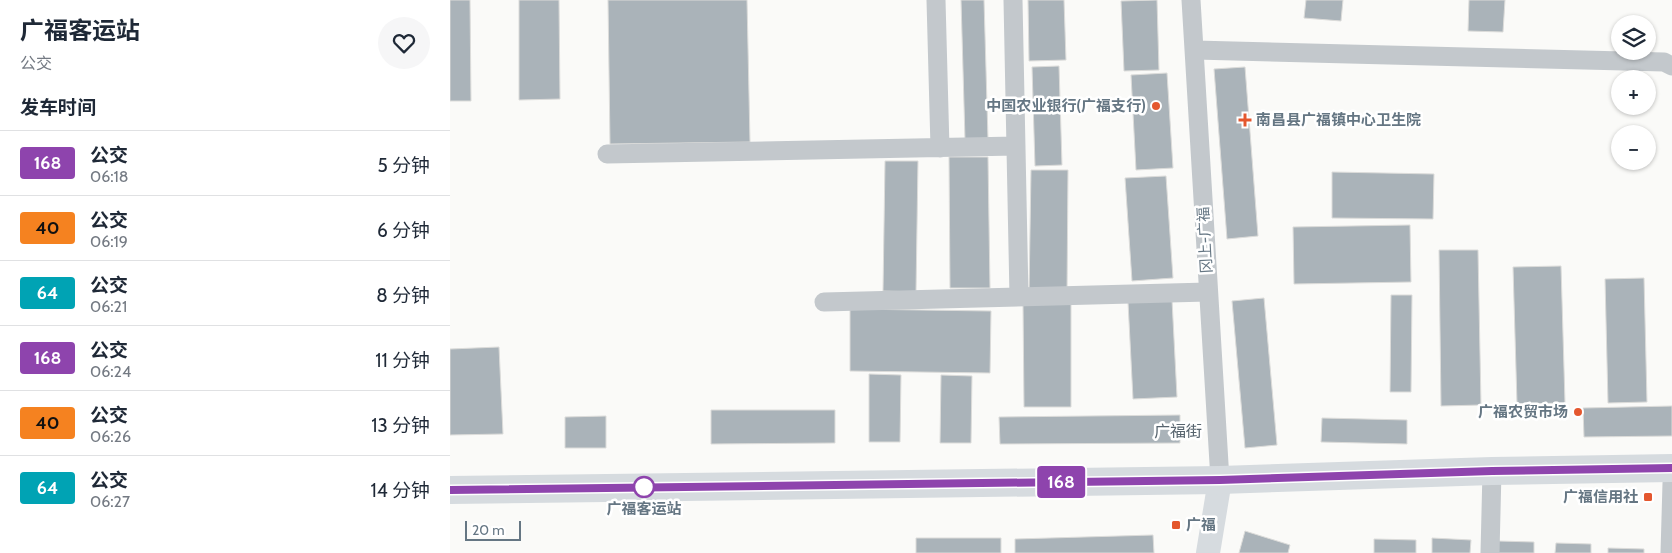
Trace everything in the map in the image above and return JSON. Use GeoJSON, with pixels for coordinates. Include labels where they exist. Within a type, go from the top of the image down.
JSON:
{"type":"FeatureCollection","features":[{"type":"Feature","properties":{"kind":"highway"},"geometry":{"type":"LineString","coordinates":[[450,490],[1220,480],[1492,471],[1672,468]]}},
{"type":"Feature","properties":{"kind":"main road"},"geometry":{"type":"LineString","coordinates":[[1208,553],[1220,480]]}},
{"type":"Feature","properties":{"kind":"street"},"geometry":{"type":"LineString","coordinates":[[936,0],[940,148]]}},
{"type":"Feature","properties":{"kind":"street"},"geometry":{"type":"LineString","coordinates":[[1013,0],[1019,297]]}},
{"type":"Feature","properties":{"kind":"street","name":"冈上-广福"},"geometry":{"type":"LineString","coordinates":[[1192,0],[1220,480]]}},
{"type":"Feature","properties":{"kind":"street"},"geometry":{"type":"LineString","coordinates":[[1195,50],[1664,62],[1672,66]]}},
{"type":"Feature","properties":{"kind":"street"},"geometry":{"type":"LineString","coordinates":[[607,154],[1016,146]]}},
{"type":"Feature","properties":{"kind":"street"},"geometry":{"type":"LineString","coordinates":[[824,302],[1208,292]]}},
{"type":"Feature","properties":{"kind":"street"},"geometry":{"type":"LineString","coordinates":[[1490,553],[1492,471]]}},
{"type":"Feature","properties":{"kind":"street"},"geometry":{"type":"LineString","coordinates":[[1670,553],[1672,483]]}},
{"type":"Feature","properties":{"kind":"building"},"geometry":{"type":"Polygon","coordinates":[[[450,0],[470,0],[471,101],[450,101],[450,0]]]}},
{"type":"Feature","properties":{"kind":"building"},"geometry":{"type":"Polygon","coordinates":[[[519,0],[559,0],[560,99],[519,100],[519,0]]]}},
{"type":"Feature","properties":{"kind":"building"},"geometry":{"type":"Polygon","coordinates":[[[608,0],[747,0],[750,142],[610,144],[608,0]]]}},
{"type":"Feature","properties":{"kind":"building"},"geometry":{"type":"Polygon","coordinates":[[[961,0],[984,0],[988,139],[965,140],[961,0]]]}},
{"type":"Feature","properties":{"kind":"building"},"geometry":{"type":"Polygon","coordinates":[[[1028,0],[1064,0],[1066,60],[1029,61],[1028,0]]]}},
{"type":"Feature","properties":{"kind":"building"},"geometry":{"type":"Polygon","coordinates":[[[1157,0],[1159,70],[1124,71],[1121,1],[1157,0]]]}},
{"type":"Feature","properties":{"kind":"building"},"geometry":{"type":"Polygon","coordinates":[[[1306,0],[1343,0],[1341,21],[1304,18],[1306,0]]]}},
{"type":"Feature","properties":{"kind":"building"},"geometry":{"type":"Polygon","coordinates":[[[1469,0],[1505,0],[1503,32],[1468,31],[1469,0]]]}},
{"type":"Feature","properties":{"kind":"building"},"geometry":{"type":"Polygon","coordinates":[[[1059,66],[1062,165],[1035,166],[1032,67],[1059,66]]]}},
{"type":"Feature","properties":{"kind":"building"},"geometry":{"type":"Polygon","coordinates":[[[1245,67],[1258,236],[1227,239],[1214,69],[1245,67]]]}},
{"type":"Feature","properties":{"kind":"building"},"geometry":{"type":"Polygon","coordinates":[[[1167,73],[1173,168],[1136,170],[1131,75],[1167,73]]]}},
{"type":"Feature","properties":{"kind":"building"},"geometry":{"type":"Polygon","coordinates":[[[949,157],[988,157],[990,288],[950,288],[949,157]]]}},
{"type":"Feature","properties":{"kind":"building"},"geometry":{"type":"Polygon","coordinates":[[[885,161],[918,161],[916,292],[883,291],[885,161]]]}},
{"type":"Feature","properties":{"kind":"building"},"geometry":{"type":"Polygon","coordinates":[[[1031,170],[1068,170],[1067,294],[1029,293],[1031,170]]]}},
{"type":"Feature","properties":{"kind":"building"},"geometry":{"type":"Polygon","coordinates":[[[1332,172],[1434,174],[1433,219],[1332,218],[1332,172]]]}},
{"type":"Feature","properties":{"kind":"building"},"geometry":{"type":"Polygon","coordinates":[[[1166,176],[1173,278],[1132,281],[1125,178],[1166,176]]]}},
{"type":"Feature","properties":{"kind":"building"},"geometry":{"type":"Polygon","coordinates":[[[1410,225],[1411,282],[1294,284],[1293,227],[1410,225]]]}},
{"type":"Feature","properties":{"kind":"building"},"geometry":{"type":"Polygon","coordinates":[[[1439,250],[1478,250],[1481,405],[1441,406],[1439,250]]]}},
{"type":"Feature","properties":{"kind":"building"},"geometry":{"type":"Polygon","coordinates":[[[1561,266],[1565,403],[1517,404],[1513,267],[1561,266]]]}},
{"type":"Feature","properties":{"kind":"building"},"geometry":{"type":"Polygon","coordinates":[[[1644,278],[1647,402],[1608,403],[1605,279],[1644,278]]]}},
{"type":"Feature","properties":{"kind":"building"},"geometry":{"type":"Polygon","coordinates":[[[1391,295],[1412,295],[1411,392],[1390,392],[1391,295]]]}},
{"type":"Feature","properties":{"kind":"building"},"geometry":{"type":"Polygon","coordinates":[[[1264,298],[1277,445],[1245,448],[1232,301],[1264,298]]]}},
{"type":"Feature","properties":{"kind":"building"},"geometry":{"type":"Polygon","coordinates":[[[1172,300],[1177,397],[1133,399],[1128,302],[1172,300]]]}},
{"type":"Feature","properties":{"kind":"building"},"geometry":{"type":"Polygon","coordinates":[[[1023,304],[1071,304],[1071,407],[1024,407],[1023,304]]]}},
{"type":"Feature","properties":{"kind":"building"},"geometry":{"type":"Polygon","coordinates":[[[850,309],[991,311],[990,373],[850,371],[850,309]]]}},
{"type":"Feature","properties":{"kind":"building"},"geometry":{"type":"Polygon","coordinates":[[[499,347],[503,434],[450,435],[450,349],[499,347]]]}},
{"type":"Feature","properties":{"kind":"building"},"geometry":{"type":"Polygon","coordinates":[[[869,374],[901,375],[900,442],[869,442],[869,374]]]}},
{"type":"Feature","properties":{"kind":"building"},"geometry":{"type":"Polygon","coordinates":[[[941,375],[972,376],[971,443],[940,443],[941,375]]]}},
{"type":"Feature","properties":{"kind":"building"},"geometry":{"type":"Polygon","coordinates":[[[1672,406],[1672,436],[1584,437],[1583,408],[1672,406]]]}},
{"type":"Feature","properties":{"kind":"building"},"geometry":{"type":"Polygon","coordinates":[[[711,410],[835,410],[835,443],[711,444],[711,410]]]}},
{"type":"Feature","properties":{"kind":"building"},"geometry":{"type":"Polygon","coordinates":[[[1180,415],[1180,443],[1000,444],[999,417],[1180,415]]]}},
{"type":"Feature","properties":{"kind":"building"},"geometry":{"type":"Polygon","coordinates":[[[606,416],[606,448],[565,448],[565,417],[606,416]]]}},
{"type":"Feature","properties":{"kind":"building"},"geometry":{"type":"Polygon","coordinates":[[[1322,418],[1407,420],[1407,444],[1321,442],[1322,418]]]}},
{"type":"Feature","properties":{"kind":"building"},"geometry":{"type":"Polygon","coordinates":[[[1245,531],[1290,545],[1288,553],[1239,553],[1245,531]]]}},
{"type":"Feature","properties":{"kind":"building"},"geometry":{"type":"Polygon","coordinates":[[[1153,535],[1154,553],[1015,553],[1015,539],[1153,535]]]}},
{"type":"Feature","properties":{"kind":"building"},"geometry":{"type":"Polygon","coordinates":[[[916,538],[1001,538],[1001,553],[916,553],[916,538]]]}},
{"type":"Feature","properties":{"kind":"building"},"geometry":{"type":"Polygon","coordinates":[[[1432,538],[1471,540],[1470,553],[1432,553],[1432,538]]]}},
{"type":"Feature","properties":{"kind":"building"},"geometry":{"type":"Polygon","coordinates":[[[1374,539],[1416,540],[1416,553],[1374,553],[1374,539]]]}},
{"type":"Feature","properties":{"kind":"building"},"geometry":{"type":"Polygon","coordinates":[[[1498,541],[1534,542],[1534,553],[1498,553],[1498,541]]]}},
{"type":"Feature","properties":{"kind":"building"},"geometry":{"type":"Polygon","coordinates":[[[1556,543],[1591,544],[1591,553],[1555,553],[1556,543]]]}},
{"type":"Feature","properties":{"kind":"building"},"geometry":{"type":"Polygon","coordinates":[[[1608,548],[1644,549],[1644,553],[1608,553],[1608,548]]]}},
{"type":"Feature","properties":{"kind":"bus line","name":"168"},"geometry":{"type":"LineString","coordinates":[[450,490],[1220,480],[1492,471],[1672,468]]}},
{"type":"Feature","properties":{"kind":"place","name":"中国农业银行(广福支行)"},"geometry":{"type":"Point","coordinates":[1156,106]}},
{"type":"Feature","properties":{"kind":"place","name":"南昌县广福镇中心卫生院"},"geometry":{"type":"Point","coordinates":[1245,120]}},
{"type":"Feature","properties":{"kind":"place","name":"广福农贸市场"},"geometry":{"type":"Point","coordinates":[1578,412]}},
{"type":"Feature","properties":{"kind":"place","name":"广福客运站"},"geometry":{"type":"Point","coordinates":[644,487]}},
{"type":"Feature","properties":{"kind":"place","name":"广福信用社"},"geometry":{"type":"Point","coordinates":[1648,497]}},
{"type":"Feature","properties":{"kind":"place","name":"广福"},"geometry":{"type":"Point","coordinates":[1176,525]}},
{"type":"Feature","properties":{"kind":"district","name":"广福街"},"geometry":{"type":"Point","coordinates":[1178,431]}}]}
